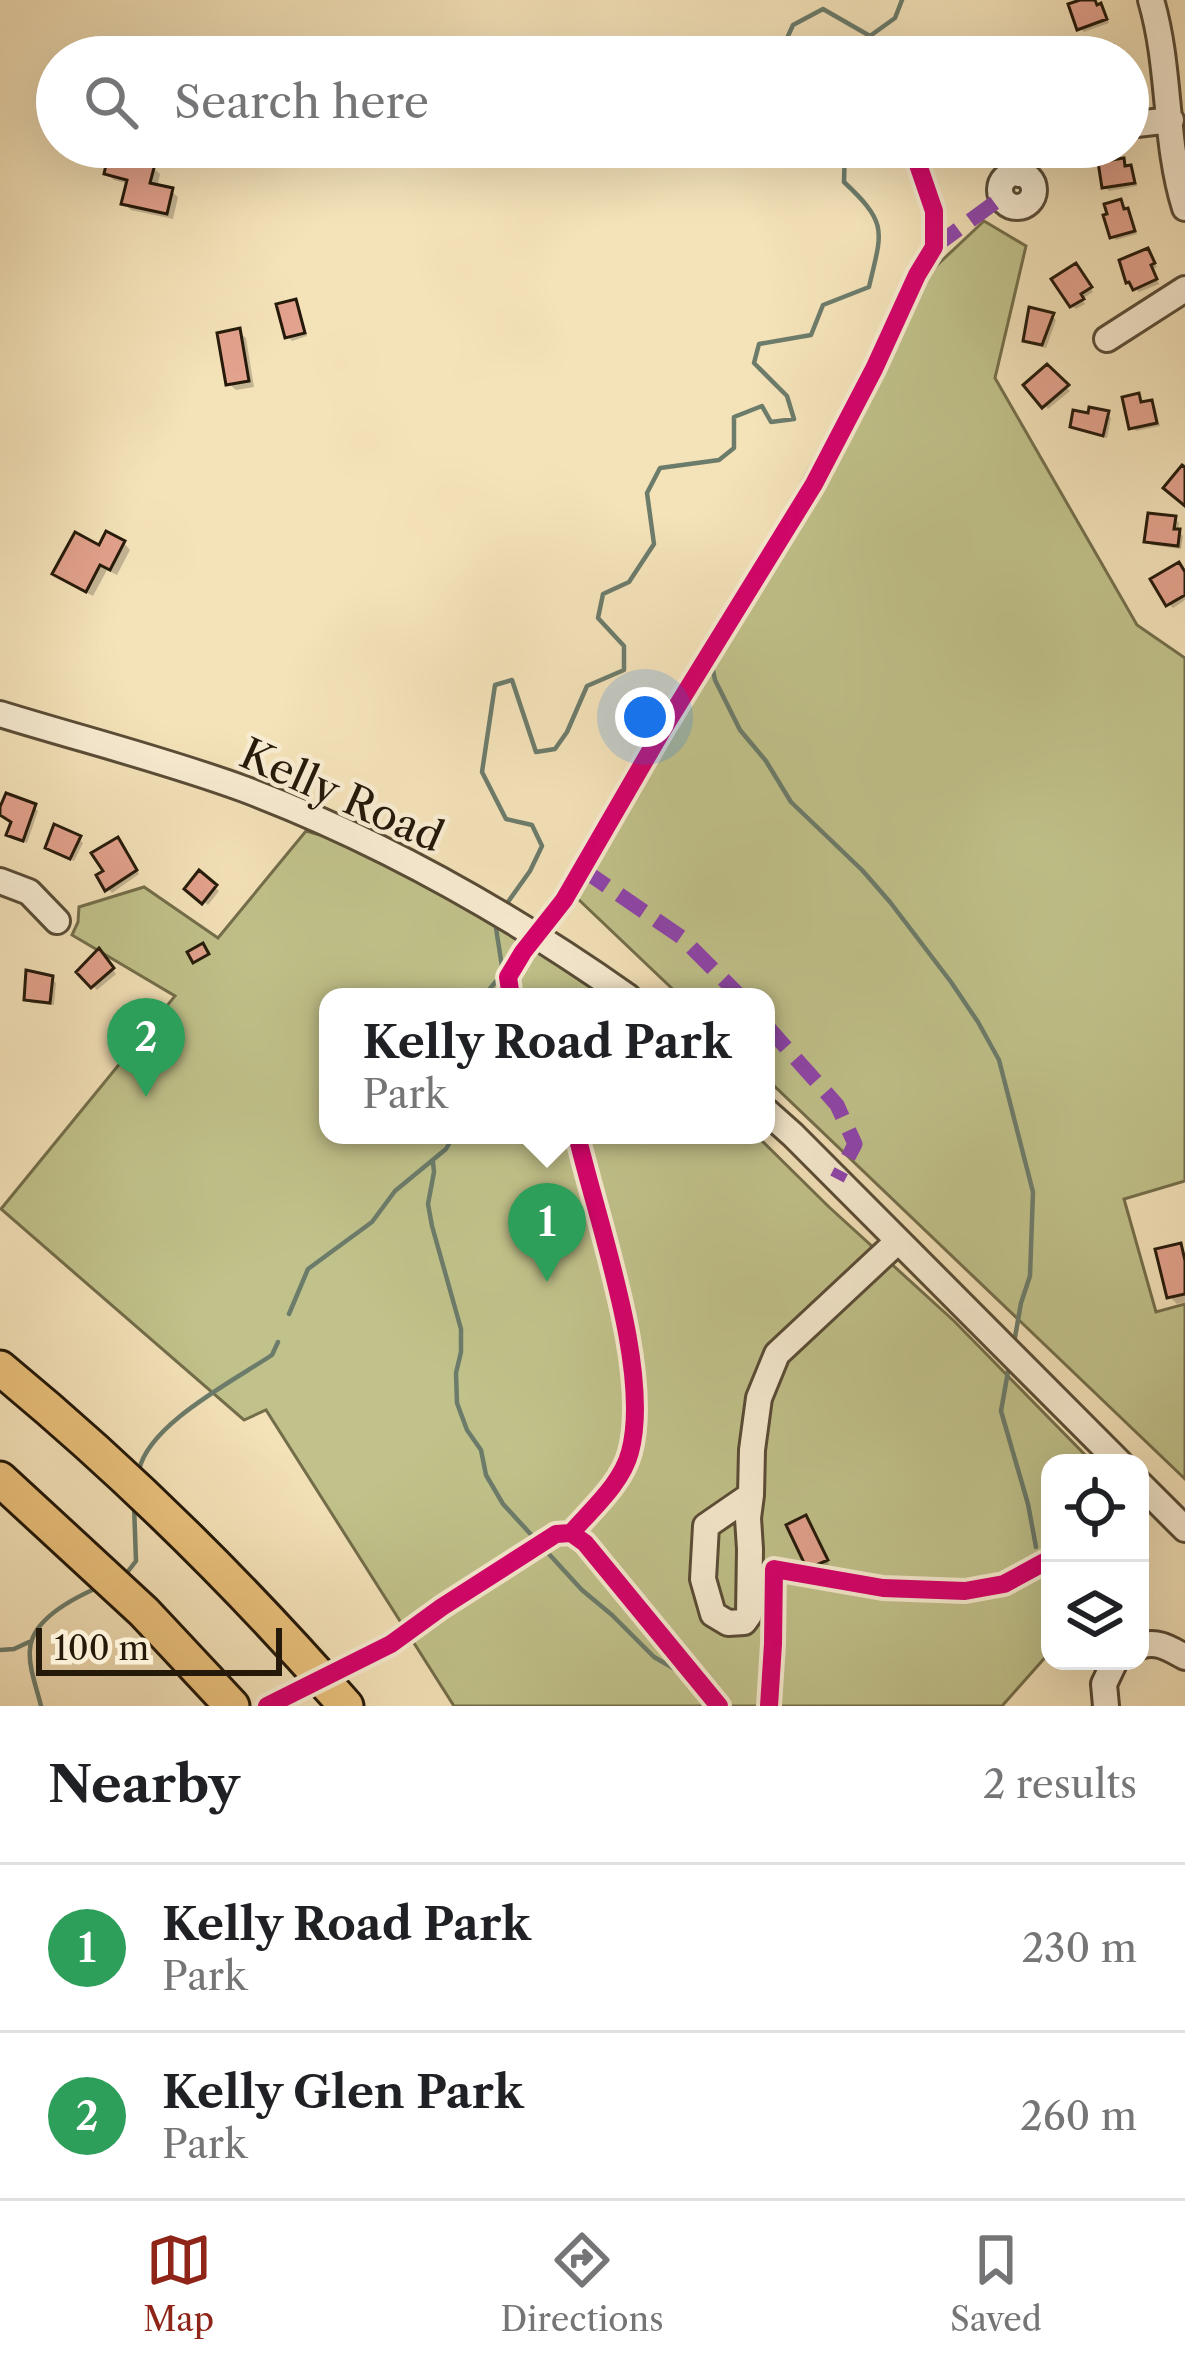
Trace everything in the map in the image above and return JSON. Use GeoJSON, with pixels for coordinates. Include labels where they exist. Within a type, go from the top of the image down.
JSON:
{"type":"FeatureCollection","features":[{"type":"Feature","properties":{"kind":"highway"},"geometry":{"type":"LineString","coordinates":[[0,1368],[94,1448],[217,1565],[346,1706]]}},
{"type":"Feature","properties":{"kind":"highway"},"geometry":{"type":"LineString","coordinates":[[0,1480],[144,1612],[232,1706]]}},
{"type":"Feature","properties":{"kind":"street"},"geometry":{"type":"LineString","coordinates":[[1150,0],[1159,28],[1185,208]]}},
{"type":"Feature","properties":{"kind":"street"},"geometry":{"type":"LineString","coordinates":[[1149,123],[1171,120]]}},
{"type":"Feature","properties":{"kind":"street"},"geometry":{"type":"LineString","coordinates":[[1019,174],[1022,168]]}},
{"type":"Feature","properties":{"kind":"street"},"geometry":{"type":"LineString","coordinates":[[1107,339],[1185,289]]}},
{"type":"Feature","properties":{"kind":"street","name":"Kelly Road"},"geometry":{"type":"LineString","coordinates":[[0,714],[238,787],[338,829],[496,912],[615,988]]}},
{"type":"Feature","properties":{"kind":"street"},"geometry":{"type":"LineString","coordinates":[[0,881],[29,892],[57,921]]}},
{"type":"Feature","properties":{"kind":"street"},"geometry":{"type":"LineString","coordinates":[[775,1119],[1111,1454]]}},
{"type":"Feature","properties":{"kind":"street"},"geometry":{"type":"LineString","coordinates":[[751,1495],[706,1526],[703,1580],[713,1613],[728,1623],[744,1622],[749,1615],[752,1450],[759,1398],[777,1354],[898,1240]]}},
{"type":"Feature","properties":{"kind":"street"},"geometry":{"type":"LineString","coordinates":[[1149,1493],[1185,1529]]}},
{"type":"Feature","properties":{"kind":"street"},"geometry":{"type":"LineString","coordinates":[[1149,1643],[1167,1646],[1185,1658]]}},
{"type":"Feature","properties":{"kind":"street"},"geometry":{"type":"LineString","coordinates":[[1106,1706],[1104,1684],[1110,1670]]}},
{"type":"Feature","properties":{"kind":"green space"},"geometry":{"type":"Polygon","coordinates":[[[984,221],[1026,246],[995,378],[1137,625],[1185,658],[1185,1181],[1124,1199],[1156,1312],[1185,1304],[1185,1479],[775,1087],[775,988],[672,988],[577,898],[901,299],[984,221]]]}},
{"type":"Feature","properties":{"kind":"green space"},"geometry":{"type":"Polygon","coordinates":[[[306,831],[487,893],[523,914],[601,988],[319,988],[319,1144],[765,1144],[954,1321],[1084,1454],[1041,1454],[1041,1662],[1002,1706],[454,1706],[266,1410],[244,1420],[1,1209],[175,996],[72,935],[79,907],[144,887],[218,938],[306,831]]]}},
{"type":"Feature","properties":{"kind":"building"},"geometry":{"type":"Polygon","coordinates":[[[1080,0],[1101,3],[1107,19],[1077,30],[1068,4],[1080,0]]]}},
{"type":"Feature","properties":{"kind":"building"},"geometry":{"type":"Polygon","coordinates":[[[105,168],[154,168],[150,183],[173,188],[167,214],[121,204],[127,180],[104,174],[105,168]]]}},
{"type":"Feature","properties":{"kind":"building"},"geometry":{"type":"Polygon","coordinates":[[[1099,168],[1132,168],[1135,183],[1102,188],[1099,168]]]}},
{"type":"Feature","properties":{"kind":"building"},"geometry":{"type":"Polygon","coordinates":[[[1121,199],[1135,231],[1110,238],[1104,204],[1121,199]]]}},
{"type":"Feature","properties":{"kind":"building"},"geometry":{"type":"Polygon","coordinates":[[[1148,248],[1157,279],[1133,290],[1119,260],[1148,248]]]}},
{"type":"Feature","properties":{"kind":"building"},"geometry":{"type":"Polygon","coordinates":[[[1076,263],[1092,287],[1070,307],[1051,279],[1076,263]]]}},
{"type":"Feature","properties":{"kind":"building"},"geometry":{"type":"Polygon","coordinates":[[[296,299],[305,333],[285,338],[276,304],[296,299]]]}},
{"type":"Feature","properties":{"kind":"building"},"geometry":{"type":"Polygon","coordinates":[[[1029,307],[1054,313],[1042,345],[1023,341],[1029,307]]]}},
{"type":"Feature","properties":{"kind":"building"},"geometry":{"type":"Polygon","coordinates":[[[240,328],[249,381],[226,385],[217,333],[240,328]]]}},
{"type":"Feature","properties":{"kind":"building"},"geometry":{"type":"Polygon","coordinates":[[[1047,364],[1069,385],[1042,408],[1023,385],[1047,364]]]}},
{"type":"Feature","properties":{"kind":"building"},"geometry":{"type":"Polygon","coordinates":[[[1139,393],[1141,402],[1152,400],[1157,423],[1129,429],[1122,397],[1139,393]]]}},
{"type":"Feature","properties":{"kind":"building"},"geometry":{"type":"Polygon","coordinates":[[[1089,407],[1109,411],[1103,436],[1070,427],[1073,410],[1088,413],[1089,407]]]}},
{"type":"Feature","properties":{"kind":"building"},"geometry":{"type":"Polygon","coordinates":[[[1185,467],[1185,506],[1163,488],[1185,467]]]}},
{"type":"Feature","properties":{"kind":"building"},"geometry":{"type":"Polygon","coordinates":[[[1148,513],[1176,516],[1178,546],[1144,542],[1148,513]]]}},
{"type":"Feature","properties":{"kind":"building"},"geometry":{"type":"Polygon","coordinates":[[[106,531],[125,541],[110,570],[100,565],[86,592],[52,574],[75,532],[99,545],[106,531]]]}},
{"type":"Feature","properties":{"kind":"building"},"geometry":{"type":"Polygon","coordinates":[[[1179,562],[1185,572],[1185,595],[1166,606],[1150,579],[1179,562]]]}},
{"type":"Feature","properties":{"kind":"building"},"geometry":{"type":"Polygon","coordinates":[[[6,793],[36,804],[23,841],[6,835],[11,822],[0,815],[0,807],[6,793]]]}},
{"type":"Feature","properties":{"kind":"building"},"geometry":{"type":"Polygon","coordinates":[[[54,824],[81,836],[70,859],[45,848],[54,824]]]}},
{"type":"Feature","properties":{"kind":"building"},"geometry":{"type":"Polygon","coordinates":[[[118,837],[137,870],[105,891],[96,875],[103,871],[91,853],[118,837]]]}},
{"type":"Feature","properties":{"kind":"building"},"geometry":{"type":"Polygon","coordinates":[[[199,870],[217,885],[202,904],[184,889],[199,870]]]}},
{"type":"Feature","properties":{"kind":"building"},"geometry":{"type":"Polygon","coordinates":[[[203,943],[209,954],[193,963],[187,952],[203,943]]]}},
{"type":"Feature","properties":{"kind":"building"},"geometry":{"type":"Polygon","coordinates":[[[99,948],[114,968],[91,988],[76,972],[99,948]]]}},
{"type":"Feature","properties":{"kind":"building"},"geometry":{"type":"Polygon","coordinates":[[[26,970],[53,976],[50,1003],[24,1000],[26,970]]]}},
{"type":"Feature","properties":{"kind":"building"},"geometry":{"type":"Polygon","coordinates":[[[1181,1243],[1185,1294],[1167,1298],[1155,1249],[1181,1243]]]}},
{"type":"Feature","properties":{"kind":"building"},"geometry":{"type":"Polygon","coordinates":[[[806,1515],[828,1560],[807,1569],[786,1525],[806,1515]]]}},
{"type":"Feature","properties":{"kind":"waterway"},"geometry":{"type":"LineString","coordinates":[[870,36],[895,18],[902,0]]}},
{"type":"Feature","properties":{"kind":"waterway"},"geometry":{"type":"LineString","coordinates":[[788,36],[793,25],[823,9],[870,36]]}},
{"type":"Feature","properties":{"kind":"waterway"},"geometry":{"type":"LineString","coordinates":[[505,906],[542,846],[532,825],[506,819],[482,772],[495,685],[512,680],[536,752],[555,749],[587,686],[624,670],[624,646],[598,618],[603,594],[629,582],[654,544],[647,493],[660,468],[719,460],[734,448],[734,417],[762,406],[771,422],[794,419],[787,396],[754,363],[759,344],[811,335],[823,305],[869,287],[878,229],[869,208],[844,182],[844,168]]}},
{"type":"Feature","properties":{"kind":"waterway"},"geometry":{"type":"LineString","coordinates":[[709,651],[715,680],[740,730],[791,802],[890,902],[951,982],[999,1060],[1033,1192],[1030,1276],[1014,1343]]}},
{"type":"Feature","properties":{"kind":"waterway"},"geometry":{"type":"LineString","coordinates":[[490,988],[503,973],[496,928]]}},
{"type":"Feature","properties":{"kind":"waterway"},"geometry":{"type":"LineString","coordinates":[[289,1314],[308,1269],[372,1222],[395,1191],[449,1144]]}},
{"type":"Feature","properties":{"kind":"waterway"},"geometry":{"type":"LineString","coordinates":[[433,1162],[428,1204],[461,1329],[457,1403],[481,1450],[486,1475],[503,1504],[582,1590],[654,1657],[685,1675],[717,1706]]}},
{"type":"Feature","properties":{"kind":"waterway"},"geometry":{"type":"LineString","coordinates":[[139,1470],[146,1453],[175,1420],[272,1355],[278,1342]]}},
{"type":"Feature","properties":{"kind":"waterway"},"geometry":{"type":"LineString","coordinates":[[1009,1366],[1001,1411],[1036,1547]]}},
{"type":"Feature","properties":{"kind":"waterway"},"geometry":{"type":"LineString","coordinates":[[126,1574],[136,1561],[134,1505]]}},
{"type":"Feature","properties":{"kind":"waterway"},"geometry":{"type":"LineString","coordinates":[[41,1706],[30,1663],[33,1638],[57,1610],[99,1587]]}},
{"type":"Feature","properties":{"kind":"waterway"},"geometry":{"type":"LineString","coordinates":[[0,1650],[29,1642]]}},
{"type":"Feature","properties":{"kind":"marked path"},"geometry":{"type":"LineString","coordinates":[[934,247],[1001,198]]}},
{"type":"Feature","properties":{"kind":"marked path"},"geometry":{"type":"LineString","coordinates":[[582,869],[681,937],[732,988]]}},
{"type":"Feature","properties":{"kind":"marked path"},"geometry":{"type":"LineString","coordinates":[[775,1035],[837,1105],[855,1144],[837,1179]]}},
{"type":"Feature","properties":{"kind":"cycle path"},"geometry":{"type":"LineString","coordinates":[[510,988],[508,977],[564,900],[814,484],[874,369],[934,247],[934,211],[919,168]]}},
{"type":"Feature","properties":{"kind":"cycle path"},"geometry":{"type":"LineString","coordinates":[[571,1533],[620,1474],[630,1452],[635,1419],[628,1338],[579,1144]]}},
{"type":"Feature","properties":{"kind":"cycle path"},"geometry":{"type":"LineString","coordinates":[[267,1706],[391,1644],[556,1534],[571,1533],[585,1543],[719,1706]]}},
{"type":"Feature","properties":{"kind":"cycle path"},"geometry":{"type":"LineString","coordinates":[[769,1706],[774,1569],[883,1588],[965,1591],[1004,1584],[1044,1562]]}},
{"type":"Feature","properties":{"kind":"place","name":"Kelly Glen Park"},"geometry":{"type":"Point","coordinates":[146,1097]}},
{"type":"Feature","properties":{"kind":"place","name":"Kelly Road Park"},"geometry":{"type":"Point","coordinates":[547,1282]}}]}
